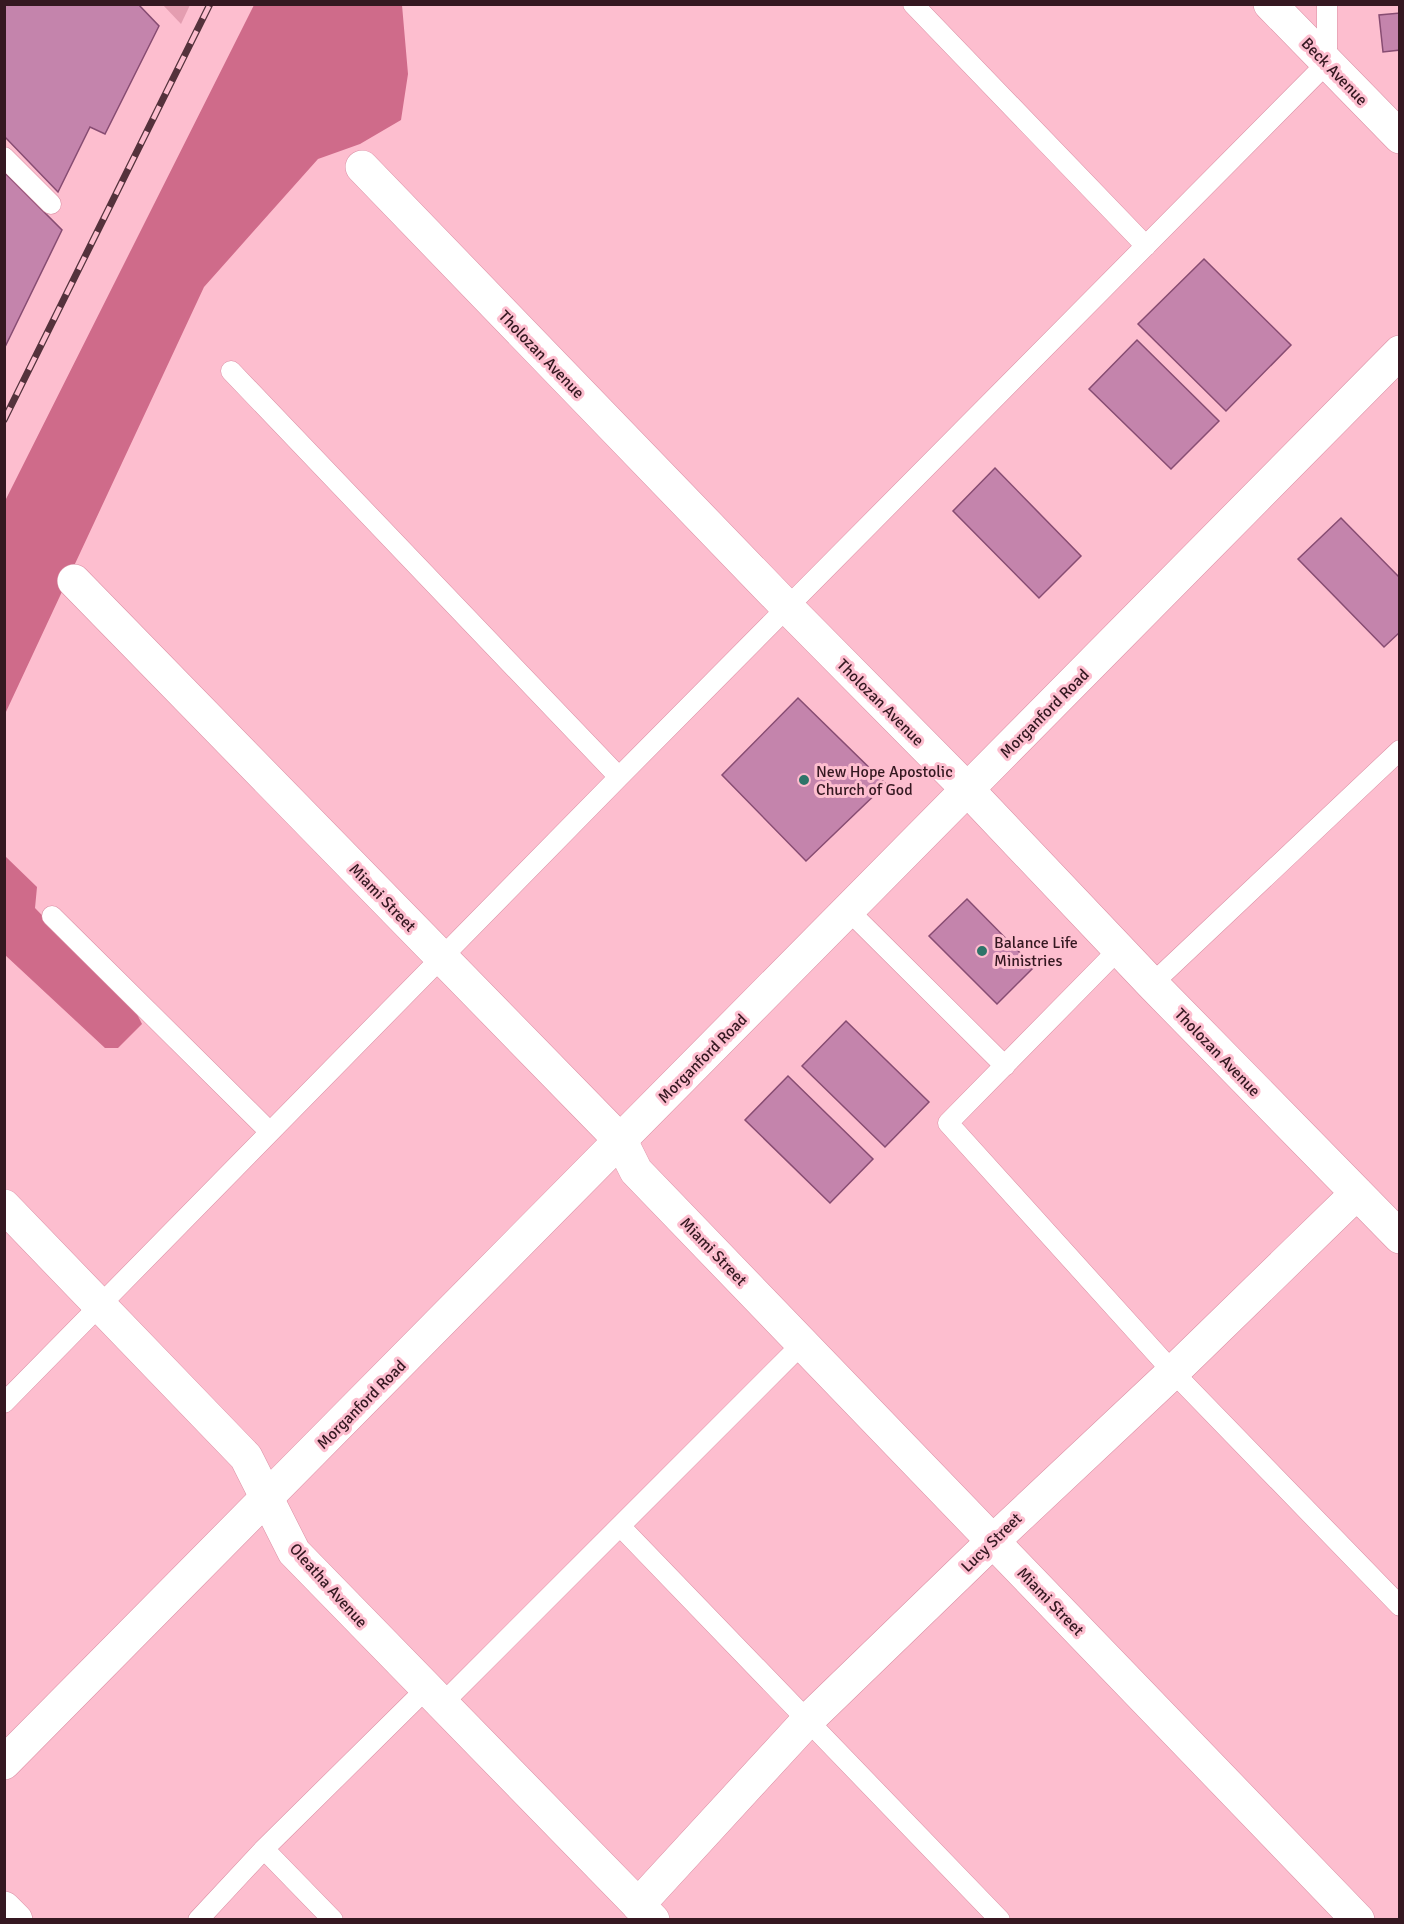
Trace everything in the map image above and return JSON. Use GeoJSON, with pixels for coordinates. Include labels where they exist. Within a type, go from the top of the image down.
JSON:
{"type":"FeatureCollection","features":[{"type":"Feature","properties":{"kind":"street","name":"Beck Avenue"},"geometry":{"type":"LineString","coordinates":[[1270,4],[1400,137]]}},
{"type":"Feature","properties":{"kind":"street","name":"Tholozan Avenue"},"geometry":{"type":"LineString","coordinates":[[362,168],[1400,1237]]}},
{"type":"Feature","properties":{"kind":"street","name":"Morganford Road"},"geometry":{"type":"LineString","coordinates":[[4,1763],[1400,352]]}},
{"type":"Feature","properties":{"kind":"street","name":"Miami Street"},"geometry":{"type":"LineString","coordinates":[[74,581],[621,1141],[636,1171],[1358,1920]]}},
{"type":"Feature","properties":{"kind":"street","name":"Lucy Street"},"geometry":{"type":"LineString","coordinates":[[646,1912],[808,1720],[1357,1193]]}},
{"type":"Feature","properties":{"kind":"street","name":"Oleatha Avenue"},"geometry":{"type":"LineString","coordinates":[[4,1206],[246,1457],[294,1552],[646,1912]]}},
{"type":"Feature","properties":{"kind":"street"},"geometry":{"type":"LineString","coordinates":[[4,1908],[16,1920]]}},
{"type":"Feature","properties":{"kind":"lane"},"geometry":{"type":"LineString","coordinates":[[913,4],[1146,246]]}},
{"type":"Feature","properties":{"kind":"lane"},"geometry":{"type":"LineString","coordinates":[[4,1403],[269,1131],[1327,63],[1327,4]]}},
{"type":"Feature","properties":{"kind":"lane"},"geometry":{"type":"LineString","coordinates":[[4,157],[51,204]]}},
{"type":"Feature","properties":{"kind":"lane"},"geometry":{"type":"LineString","coordinates":[[231,371],[619,777]]}},
{"type":"Feature","properties":{"kind":"lane"},"geometry":{"type":"LineString","coordinates":[[1152,984],[1400,750]]}},
{"type":"Feature","properties":{"kind":"lane"},"geometry":{"type":"LineString","coordinates":[[848,910],[1005,1066]]}},
{"type":"Feature","properties":{"kind":"lane"},"geometry":{"type":"LineString","coordinates":[[52,916],[269,1131]]}},
{"type":"Feature","properties":{"kind":"lane"},"geometry":{"type":"LineString","coordinates":[[1119,949],[948,1123],[1173,1372],[1400,1606]]}},
{"type":"Feature","properties":{"kind":"lane"},"geometry":{"type":"LineString","coordinates":[[198,1920],[264,1849],[620,1526],[803,1343]]}},
{"type":"Feature","properties":{"kind":"lane"},"geometry":{"type":"LineString","coordinates":[[620,1526],[1000,1920]]}},
{"type":"Feature","properties":{"kind":"lane"},"geometry":{"type":"LineString","coordinates":[[264,1849],[333,1920]]}},
{"type":"Feature","properties":{"kind":"shaded area"},"geometry":{"type":"Polygon","coordinates":[[[163,5],[190,5],[181,24],[163,5]]]}},
{"type":"Feature","properties":{"kind":"shaded area"},"geometry":{"type":"Polygon","coordinates":[[[254,5],[402,5],[408,74],[401,120],[360,144],[318,159],[204,287],[5,714],[5,501],[254,5]]]}},
{"type":"Feature","properties":{"kind":"shaded area"},"geometry":{"type":"Polygon","coordinates":[[[4,855],[37,887],[35,908],[136,1012],[142,1024],[118,1048],[105,1048],[5,955],[4,855]]]}},
{"type":"Feature","properties":{"kind":"building"},"geometry":{"type":"Polygon","coordinates":[[[4,4],[138,4],[159,26],[105,134],[90,127],[58,192],[4,136],[4,4]]]}},
{"type":"Feature","properties":{"kind":"building"},"geometry":{"type":"Polygon","coordinates":[[[1400,13],[1400,50],[1383,52],[1379,15],[1400,13]]]}},
{"type":"Feature","properties":{"kind":"building"},"geometry":{"type":"Polygon","coordinates":[[[4,172],[62,230],[4,349],[4,172]]]}},
{"type":"Feature","properties":{"kind":"building"},"geometry":{"type":"Polygon","coordinates":[[[1204,259],[1291,345],[1226,411],[1138,324],[1204,259]]]}},
{"type":"Feature","properties":{"kind":"building"},"geometry":{"type":"Polygon","coordinates":[[[1137,340],[1219,421],[1171,469],[1089,389],[1137,340]]]}},
{"type":"Feature","properties":{"kind":"building"},"geometry":{"type":"Polygon","coordinates":[[[995,468],[1081,556],[1039,598],[953,511],[995,468]]]}},
{"type":"Feature","properties":{"kind":"building"},"geometry":{"type":"Polygon","coordinates":[[[1341,518],[1400,578],[1400,632],[1384,647],[1298,559],[1341,518]]]}},
{"type":"Feature","properties":{"kind":"building","name":"New Hope Apostolic Church of God"},"geometry":{"type":"Polygon","coordinates":[[[798,698],[886,784],[806,861],[722,775],[798,698]]]}},
{"type":"Feature","properties":{"kind":"building","name":"Balance Life Ministries"},"geometry":{"type":"Polygon","coordinates":[[[967,899],[1034,967],[997,1004],[929,936],[967,899]]]}},
{"type":"Feature","properties":{"kind":"building"},"geometry":{"type":"Polygon","coordinates":[[[846,1021],[929,1102],[885,1147],[802,1066],[846,1021]]]}},
{"type":"Feature","properties":{"kind":"building"},"geometry":{"type":"Polygon","coordinates":[[[788,1076],[873,1159],[830,1203],[745,1120],[788,1076]]]}},
{"type":"Feature","properties":{"kind":"railway"},"geometry":{"type":"LineString","coordinates":[[4,420],[210,4]]}},
{"type":"Feature","properties":{"kind":"place","name":"New Hope Apostolic Church of God"},"geometry":{"type":"Point","coordinates":[804,780]}},
{"type":"Feature","properties":{"kind":"place","name":"Balance Life Ministries"},"geometry":{"type":"Point","coordinates":[982,951]}}]}
